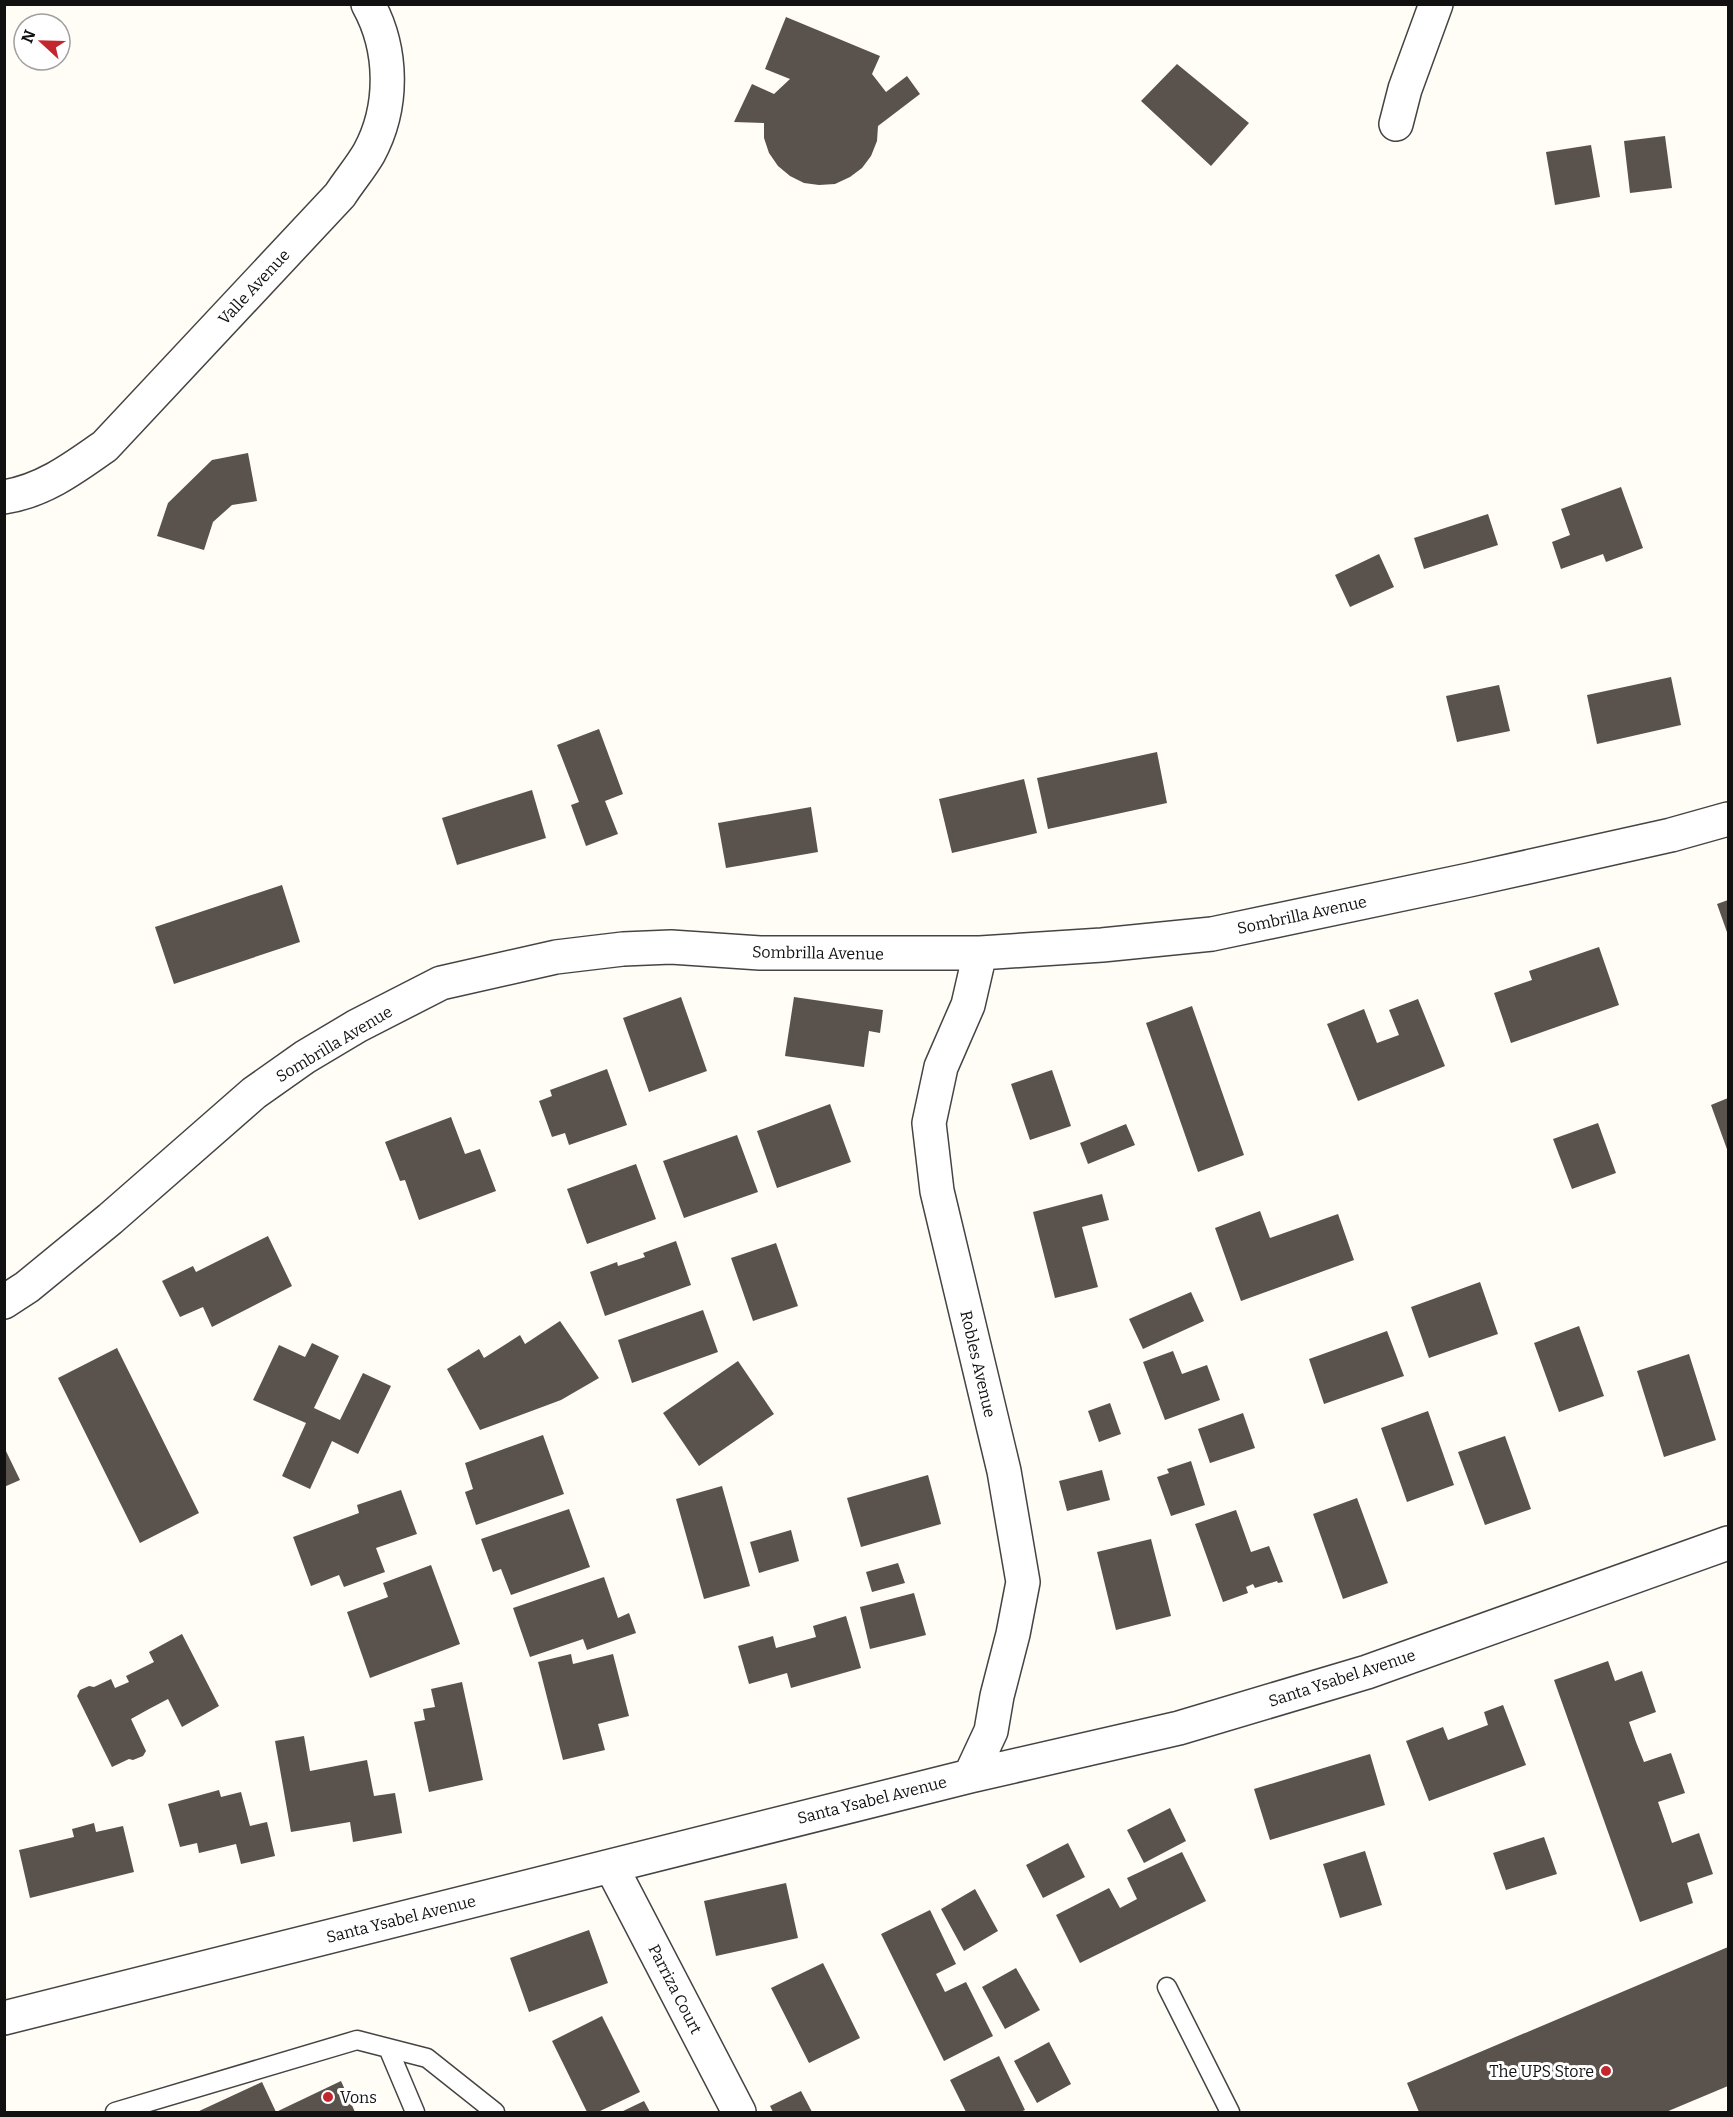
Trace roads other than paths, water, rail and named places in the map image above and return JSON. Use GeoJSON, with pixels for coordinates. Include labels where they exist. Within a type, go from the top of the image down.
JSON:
{"type":"FeatureCollection","features":[{"type":"Feature","properties":{"kind":"street","name":"Valle Avenue"},"geometry":{"type":"LineString","coordinates":[[4,497],[41,487],[105,446],[340,195],[369,152],[382,119],[387,94],[387,61],[381,33],[368,4]]}},
{"type":"Feature","properties":{"kind":"street"},"geometry":{"type":"LineString","coordinates":[[1396,124],[1405,89],[1436,4]]}},
{"type":"Feature","properties":{"kind":"street","name":"Sombrilla Avenue"},"geometry":{"type":"LineString","coordinates":[[4,1302],[27,1287],[110,1219],[254,1093],[305,1057],[357,1026],[441,983],[556,957],[623,949],[671,947],[760,953],[980,953],[1102,945],[1212,934],[1671,835],[1728,819]]}},
{"type":"Feature","properties":{"kind":"street","name":"Robles Avenue"},"geometry":{"type":"LineString","coordinates":[[970,1776],[991,1731],[1023,1582],[1004,1471],[937,1191],[929,1123],[941,1067],[968,1005],[980,953]]}},
{"type":"Feature","properties":{"kind":"street","name":"Santa Ysabel Avenue"},"geometry":{"type":"LineString","coordinates":[[4,2018],[970,1776],[1179,1728],[1367,1672],[1728,1544]]}},
{"type":"Feature","properties":{"kind":"street","name":"Parriza Court"},"geometry":{"type":"LineString","coordinates":[[611,1866],[739,2112]]}},
{"type":"Feature","properties":{"kind":"lane"},"geometry":{"type":"LineString","coordinates":[[1167,1987],[1230,2112]]}},
{"type":"Feature","properties":{"kind":"lane"},"geometry":{"type":"LineString","coordinates":[[115,2112],[357,2040],[427,2058],[495,2112]]}},
{"type":"Feature","properties":{"kind":"lane"},"geometry":{"type":"LineString","coordinates":[[388,2048],[415,2112]]}},
{"type":"Feature","properties":{"kind":"place","name":"The UPS Store"},"geometry":{"type":"Point","coordinates":[1606,2071]}},
{"type":"Feature","properties":{"kind":"place","name":"Vons"},"geometry":{"type":"Point","coordinates":[328,2097]}}]}
